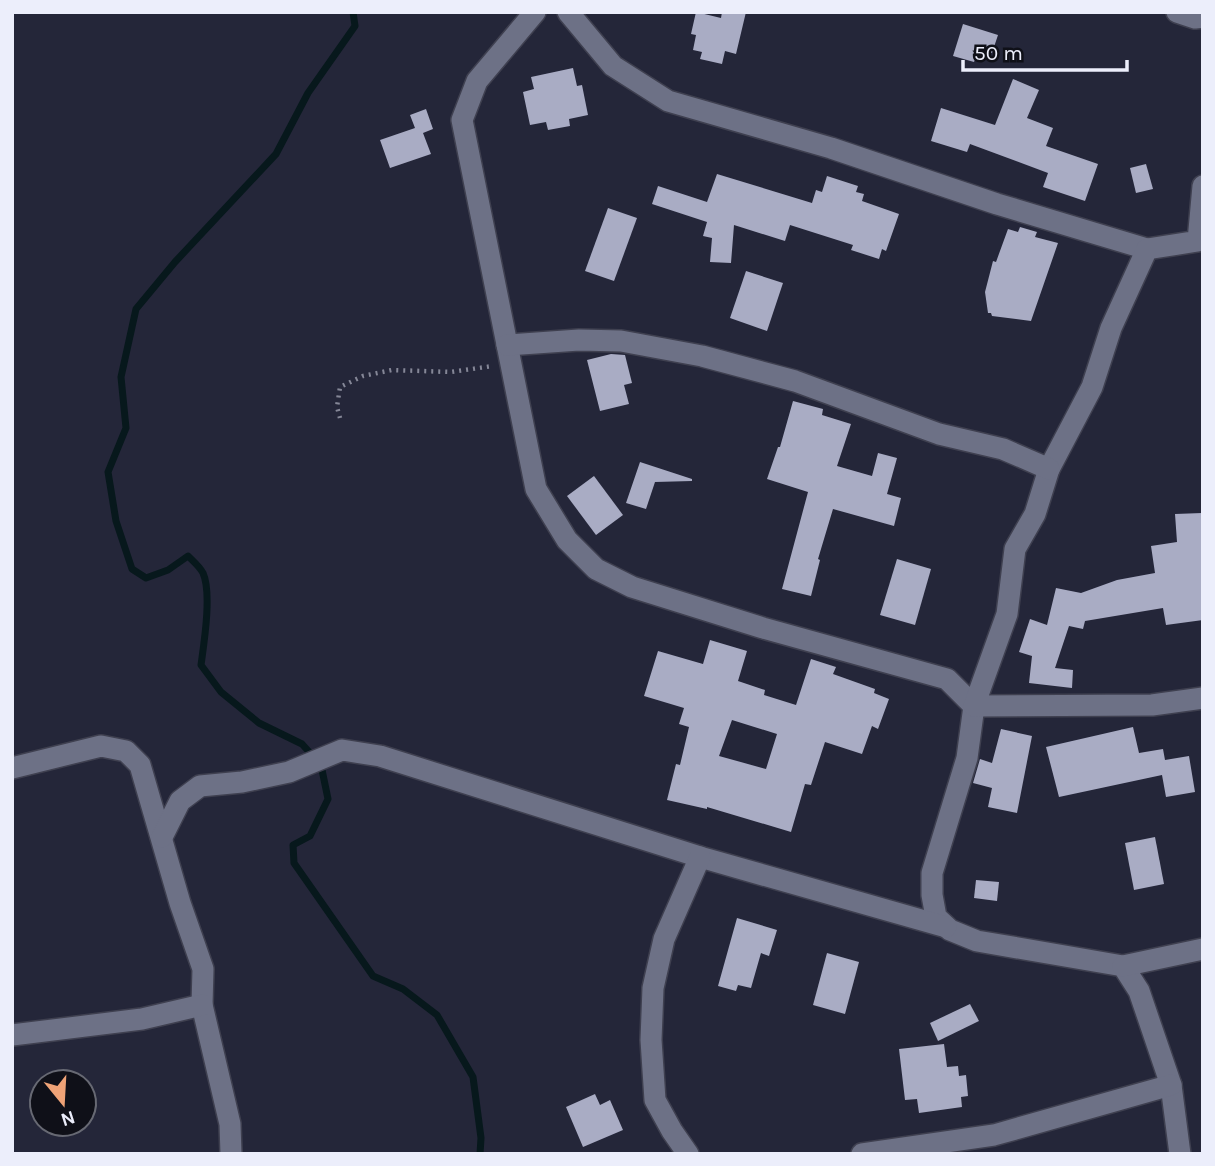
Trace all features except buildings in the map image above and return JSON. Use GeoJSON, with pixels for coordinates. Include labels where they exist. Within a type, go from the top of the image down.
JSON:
{"type":"FeatureCollection","features":[{"type":"Feature","properties":{"kind":"street"},"geometry":{"type":"LineString","coordinates":[[535,12],[477,81],[462,120],[536,489],[567,540],[596,569],[632,587],[763,628],[947,680],[974,706],[1152,705],[1203,698]]}},
{"type":"Feature","properties":{"kind":"street"},"geometry":{"type":"LineString","coordinates":[[568,12],[613,66],[668,101],[831,148],[997,204],[1147,248],[1198,241],[1203,186]]}},
{"type":"Feature","properties":{"kind":"street"},"geometry":{"type":"LineString","coordinates":[[1177,12],[1195,18],[1203,17]]}},
{"type":"Feature","properties":{"kind":"street"},"geometry":{"type":"LineString","coordinates":[[946,927],[936,917],[932,873],[967,758],[974,706],[1007,614],[1015,550],[1035,514],[1049,468],[1092,387],[1111,328],[1147,248]]}},
{"type":"Feature","properties":{"kind":"street"},"geometry":{"type":"LineString","coordinates":[[509,354],[579,340],[621,341],[702,356],[794,381],[939,434],[1003,449],[1049,468]]}},
{"type":"Feature","properties":{"kind":"street"},"geometry":{"type":"LineString","coordinates":[[12,768],[101,746],[126,751],[140,765],[180,904],[202,969],[202,1005],[230,1124],[231,1154]]}},
{"type":"Feature","properties":{"kind":"street"},"geometry":{"type":"LineString","coordinates":[[162,837],[180,801],[200,786],[242,782],[289,772],[342,750],[380,756],[700,857],[946,927],[976,941],[1123,966],[1203,949]]}},
{"type":"Feature","properties":{"kind":"street"},"geometry":{"type":"LineString","coordinates":[[688,1154],[655,1100],[651,1040],[653,988],[664,939],[700,857]]}},
{"type":"Feature","properties":{"kind":"street"},"geometry":{"type":"LineString","coordinates":[[1123,966],[1139,991],[1171,1085],[1180,1154]]}},
{"type":"Feature","properties":{"kind":"street"},"geometry":{"type":"LineString","coordinates":[[12,1035],[142,1019],[202,1005]]}},
{"type":"Feature","properties":{"kind":"street"},"geometry":{"type":"LineString","coordinates":[[862,1154],[994,1135],[1171,1085]]}},
{"type":"Feature","properties":{"kind":"path"},"geometry":{"type":"LineString","coordinates":[[340,418],[337,407],[340,387],[363,376],[392,370],[451,372],[509,354]]}},
{"type":"Feature","properties":{"kind":"waterway"},"geometry":{"type":"LineString","coordinates":[[353,12],[355,26],[308,93],[276,154],[175,262],[136,309],[121,377],[126,428],[108,472],[116,521],[132,569],[146,578],[168,570],[188,556],[203,573],[207,605],[201,665],[221,692],[259,723],[302,744],[321,765],[328,799],[310,836],[293,845],[294,863],[373,976],[403,989],[437,1015],[473,1077],[481,1138],[480,1154]]}}]}
